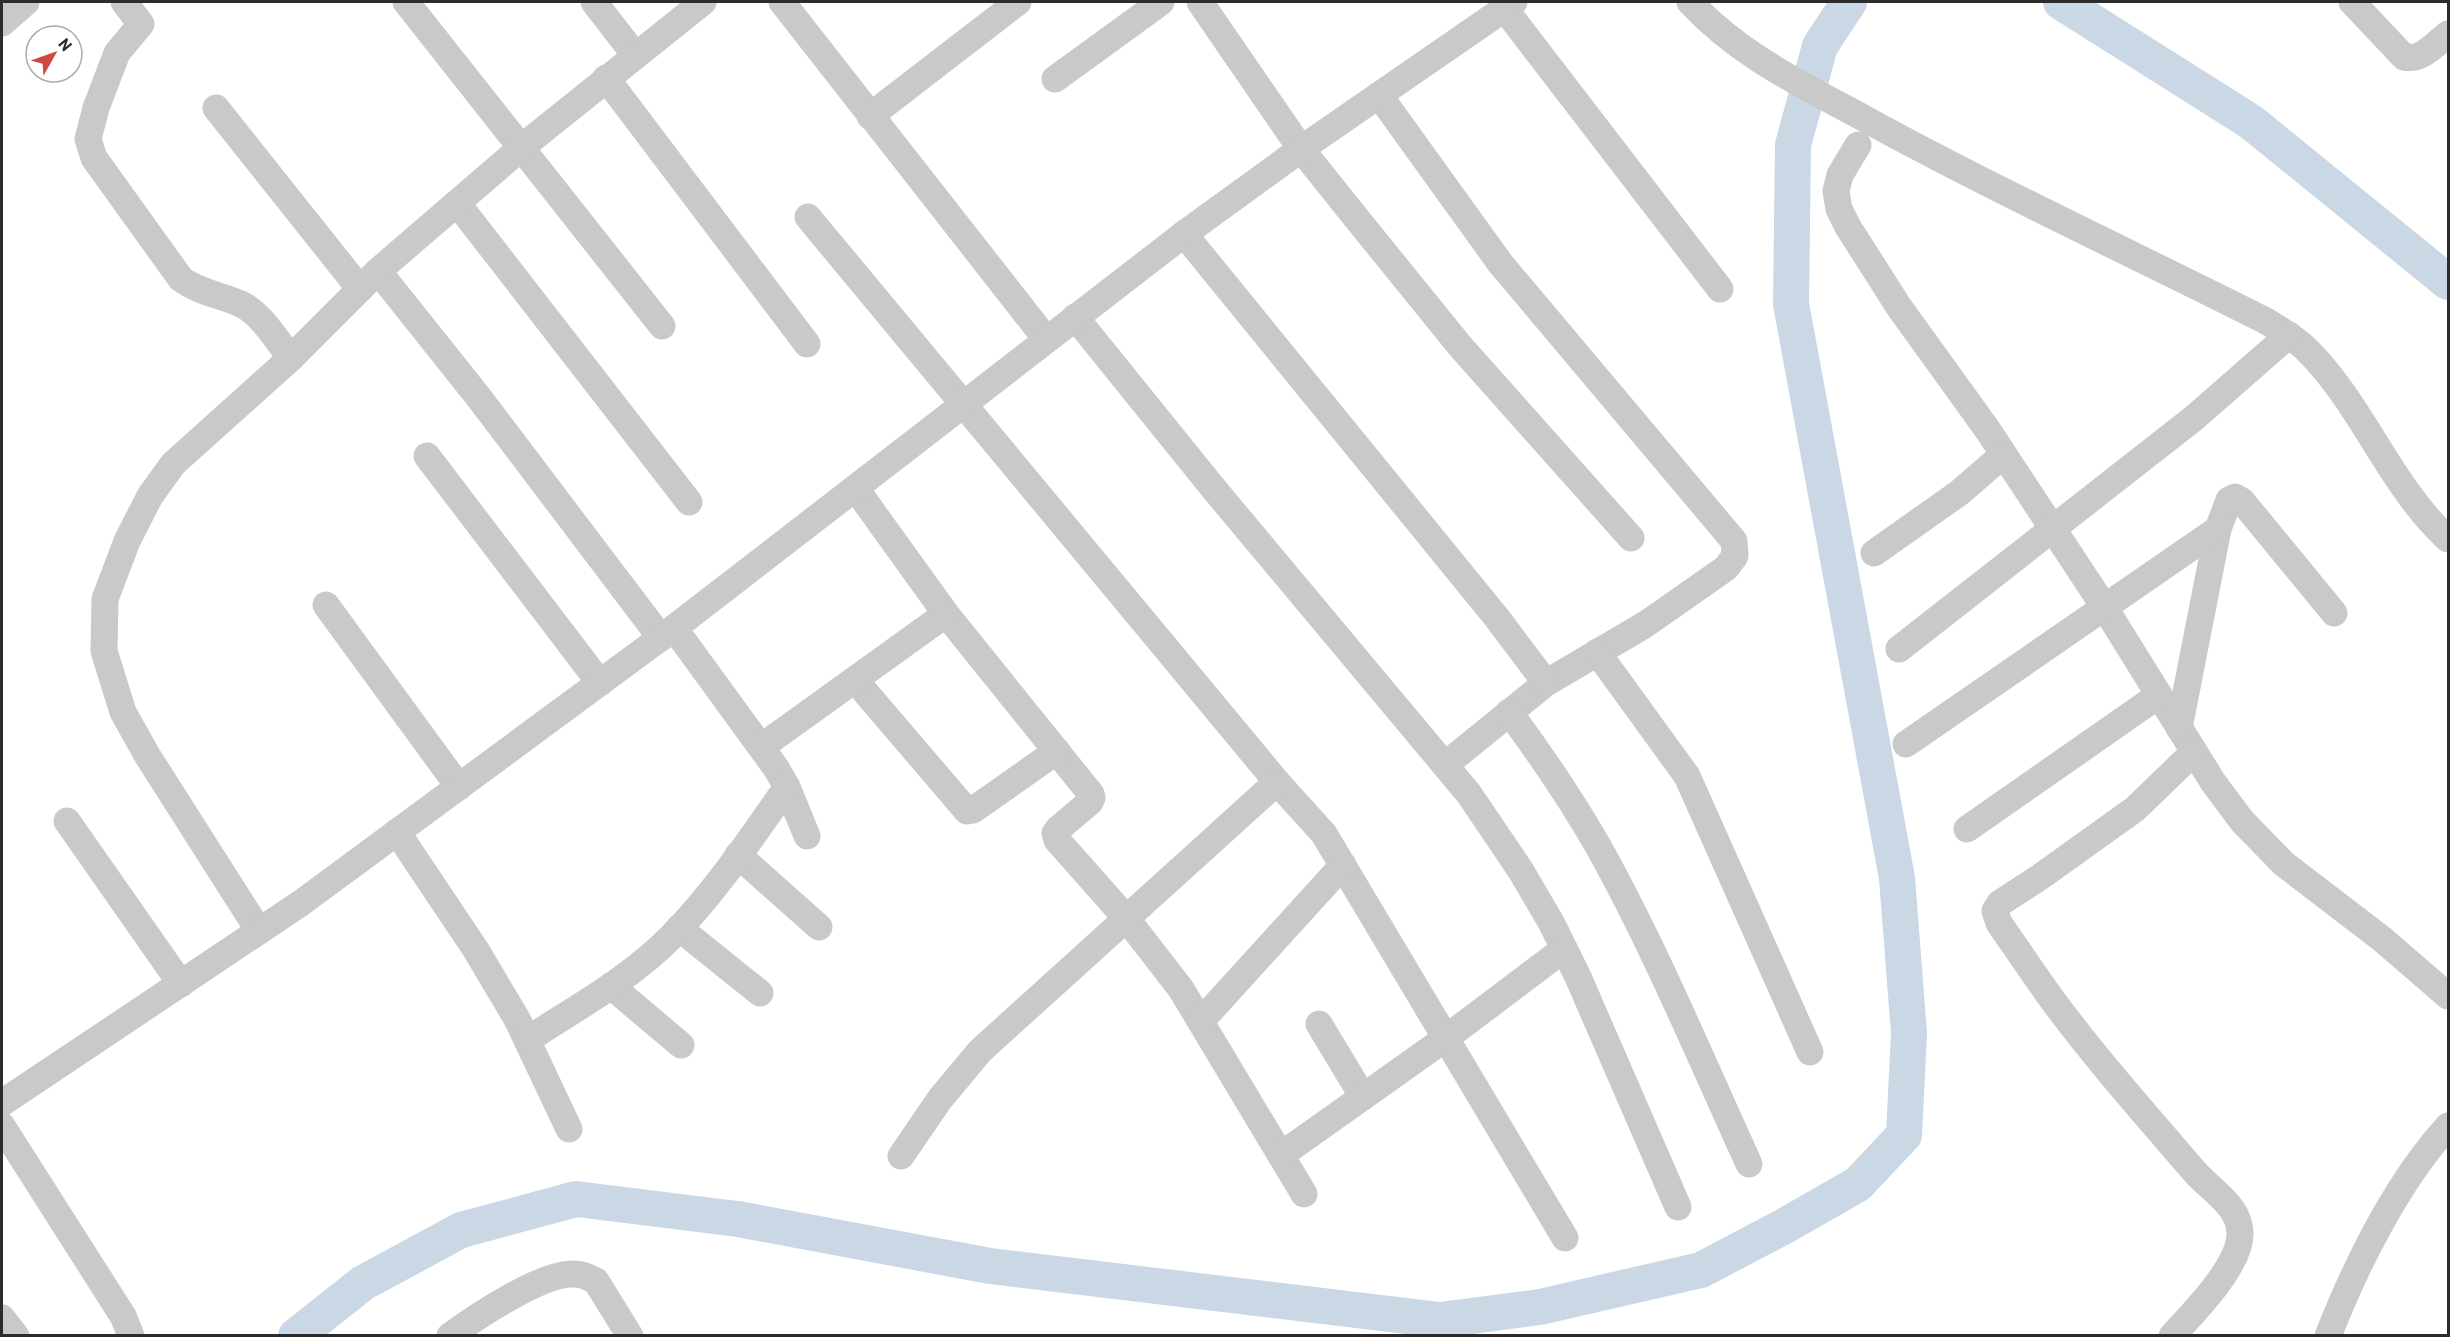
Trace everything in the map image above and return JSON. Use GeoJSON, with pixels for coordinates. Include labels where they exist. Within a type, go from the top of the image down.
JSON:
{"type":"FeatureCollection","features":[{"type":"Feature","properties":{"kind":"street"},"geometry":{"type":"LineString","coordinates":[[2,23],[26,2]]}},
{"type":"Feature","properties":{"kind":"street"},"geometry":{"type":"LineString","coordinates":[[124,2],[141,24],[117,53],[96,108],[88,140],[94,158],[181,279],[191,286],[245,307],[260,319],[291,358]]}},
{"type":"Feature","properties":{"kind":"street"},"geometry":{"type":"LineString","coordinates":[[405,2],[662,326]]}},
{"type":"Feature","properties":{"kind":"street"},"geometry":{"type":"LineString","coordinates":[[594,2],[635,55]]}},
{"type":"Feature","properties":{"kind":"street"},"geometry":{"type":"LineString","coordinates":[[259,931],[123,712],[104,651],[105,599],[126,541],[150,496],[172,464],[291,358],[369,280],[457,203],[606,78],[703,2]]}},
{"type":"Feature","properties":{"kind":"street"},"geometry":{"type":"LineString","coordinates":[[782,2],[1046,339]]}},
{"type":"Feature","properties":{"kind":"street"},"geometry":{"type":"LineString","coordinates":[[870,116],[1018,2]]}},
{"type":"Feature","properties":{"kind":"street"},"geometry":{"type":"LineString","coordinates":[[1055,79],[1161,2]]}},
{"type":"Feature","properties":{"kind":"street"},"geometry":{"type":"LineString","coordinates":[[1200,2],[1301,149],[1460,346],[1630,538]]}},
{"type":"Feature","properties":{"kind":"street"},"geometry":{"type":"LineString","coordinates":[[1690,2],[1728,39],[1753,57],[1912,145],[2266,321],[2289,335],[2330,375],[2410,495],[2448,539]]}},
{"type":"Feature","properties":{"kind":"street"},"geometry":{"type":"LineString","coordinates":[[2352,2],[2404,57],[2412,59],[2422,55],[2448,34]]}},
{"type":"Feature","properties":{"kind":"street"},"geometry":{"type":"LineString","coordinates":[[2,1103],[259,931],[459,787],[668,633],[856,489],[961,404],[1184,234],[1495,8],[1720,290]]}},
{"type":"Feature","properties":{"kind":"street"},"geometry":{"type":"LineString","coordinates":[[606,78],[807,344]]}},
{"type":"Feature","properties":{"kind":"street"},"geometry":{"type":"LineString","coordinates":[[1378,95],[1500,263],[1734,541],[1735,556],[1726,568],[1646,624],[1546,683],[1445,765]]}},
{"type":"Feature","properties":{"kind":"street"},"geometry":{"type":"LineString","coordinates":[[216,108],[369,280],[480,399],[761,747],[787,787],[807,836]]}},
{"type":"Feature","properties":{"kind":"street"},"geometry":{"type":"LineString","coordinates":[[1857,145],[1840,175],[1836,191],[1839,208],[1899,307],[2003,454],[2105,608],[2213,782],[2263,845],[2284,864],[2382,939],[2448,996]]}},
{"type":"Feature","properties":{"kind":"street"},"geometry":{"type":"LineString","coordinates":[[457,203],[689,502]]}},
{"type":"Feature","properties":{"kind":"street"},"geometry":{"type":"LineString","coordinates":[[808,217],[1277,782],[1324,834],[1566,1238]]}},
{"type":"Feature","properties":{"kind":"street"},"geometry":{"type":"LineString","coordinates":[[1184,234],[1497,618],[1546,683]]}},
{"type":"Feature","properties":{"kind":"street"},"geometry":{"type":"LineString","coordinates":[[1076,317],[1214,489],[1469,794],[1521,871],[1564,949],[1678,1208]]}},
{"type":"Feature","properties":{"kind":"street"},"geometry":{"type":"LineString","coordinates":[[1899,649],[2194,418],[2289,335]]}},
{"type":"Feature","properties":{"kind":"street"},"geometry":{"type":"LineString","coordinates":[[1874,553],[1959,493],[2003,454]]}},
{"type":"Feature","properties":{"kind":"street"},"geometry":{"type":"LineString","coordinates":[[427,456],[600,682]]}},
{"type":"Feature","properties":{"kind":"street"},"geometry":{"type":"LineString","coordinates":[[856,489],[946,614],[1092,798],[1058,829],[1055,833],[1057,840],[1126,918],[1181,988],[1304,1194]]}},
{"type":"Feature","properties":{"kind":"street"},"geometry":{"type":"LineString","coordinates":[[2180,728],[2218,529],[2229,500],[2235,497],[2242,501],[2334,613]]}},
{"type":"Feature","properties":{"kind":"street"},"geometry":{"type":"LineString","coordinates":[[1906,744],[2218,529]]}},
{"type":"Feature","properties":{"kind":"street"},"geometry":{"type":"LineString","coordinates":[[326,605],[459,787]]}},
{"type":"Feature","properties":{"kind":"street"},"geometry":{"type":"LineString","coordinates":[[761,747],[946,614]]}},
{"type":"Feature","properties":{"kind":"street"},"geometry":{"type":"LineString","coordinates":[[1597,652],[1687,776],[1810,1052]]}},
{"type":"Feature","properties":{"kind":"street"},"geometry":{"type":"LineString","coordinates":[[855,680],[967,811],[973,810],[1057,751]]}},
{"type":"Feature","properties":{"kind":"street"},"geometry":{"type":"LineString","coordinates":[[1967,829],[2159,695]]}},
{"type":"Feature","properties":{"kind":"street"},"geometry":{"type":"LineString","coordinates":[[1509,712],[1541,755],[1598,847],[1656,958],[1749,1164]]}},
{"type":"Feature","properties":{"kind":"street"},"geometry":{"type":"LineString","coordinates":[[2172,1335],[2212,1293],[2241,1237],[2240,1224],[2233,1211],[2185,1161],[2054,1002],[1999,923],[1995,911],[2000,903],[2135,809],[2194,752]]}},
{"type":"Feature","properties":{"kind":"street"},"geometry":{"type":"LineString","coordinates":[[901,1156],[940,1099],[980,1051],[1277,782]]}},
{"type":"Feature","properties":{"kind":"street"},"geometry":{"type":"LineString","coordinates":[[527,1040],[611,986],[679,928],[706,898],[787,787]]}},
{"type":"Feature","properties":{"kind":"street"},"geometry":{"type":"LineString","coordinates":[[68,821],[181,984]]}},
{"type":"Feature","properties":{"kind":"street"},"geometry":{"type":"LineString","coordinates":[[397,832],[476,950],[527,1040],[568,1129]]}},
{"type":"Feature","properties":{"kind":"street"},"geometry":{"type":"LineString","coordinates":[[738,855],[819,927]]}},
{"type":"Feature","properties":{"kind":"street"},"geometry":{"type":"LineString","coordinates":[[1202,1021],[1343,865]]}},
{"type":"Feature","properties":{"kind":"street"},"geometry":{"type":"LineString","coordinates":[[679,928],[760,993]]}},
{"type":"Feature","properties":{"kind":"street"},"geometry":{"type":"LineString","coordinates":[[1281,1155],[1446,1038],[1564,949]]}},
{"type":"Feature","properties":{"kind":"street"},"geometry":{"type":"LineString","coordinates":[[611,986],[681,1045]]}},
{"type":"Feature","properties":{"kind":"street"},"geometry":{"type":"LineString","coordinates":[[1319,1024],[1363,1097]]}},
{"type":"Feature","properties":{"kind":"street"},"geometry":{"type":"LineString","coordinates":[[2,1126],[9,1157],[123,1316],[130,1335]]}},
{"type":"Feature","properties":{"kind":"street"},"geometry":{"type":"LineString","coordinates":[[2328,1335],[2359,1264],[2383,1221],[2408,1180],[2448,1126]]}},
{"type":"Feature","properties":{"kind":"street"},"geometry":{"type":"LineString","coordinates":[[450,1335],[481,1313],[547,1279],[572,1273],[587,1276],[596,1281],[630,1335]]}},
{"type":"Feature","properties":{"kind":"street"},"geometry":{"type":"LineString","coordinates":[[2,1318],[16,1335]]}},
{"type":"Feature","properties":{"kind":"waterway"},"geometry":{"type":"LineString","coordinates":[[296,1336],[363,1283],[461,1230],[576,1199],[738,1219],[990,1266],[1440,1320],[1540,1307],[1701,1270],[1858,1184],[1904,1135],[1909,1033],[1897,878],[1791,304],[1793,145],[1820,46],[1849,2]]}},
{"type":"Feature","properties":{"kind":"waterway"},"geometry":{"type":"LineString","coordinates":[[2061,2],[2251,122],[2448,282]]}}]}
